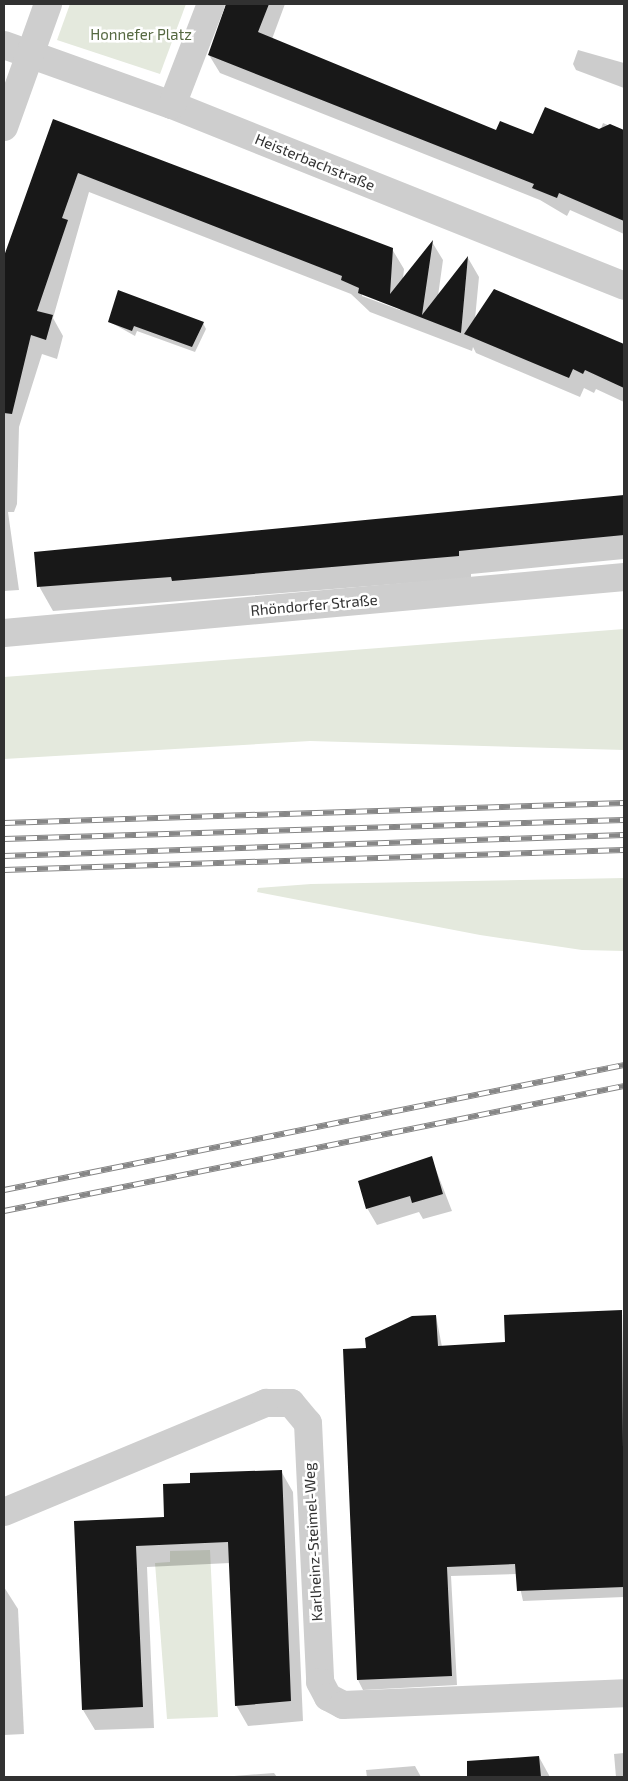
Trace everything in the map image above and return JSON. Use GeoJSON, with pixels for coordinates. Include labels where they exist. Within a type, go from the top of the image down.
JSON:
{"type":"FeatureCollection","features":[{"type":"Feature","properties":{"kind":"street"},"geometry":{"type":"LineString","coordinates":[[4,127],[48,4]]}},
{"type":"Feature","properties":{"kind":"street"},"geometry":{"type":"LineString","coordinates":[[172,105],[211,4]]}},
{"type":"Feature","properties":{"kind":"street","name":"Heisterbachstraße"},"geometry":{"type":"LineString","coordinates":[[4,45],[172,105],[624,286]]}},
{"type":"Feature","properties":{"kind":"street","name":"Rhöndorfer Straße"},"geometry":{"type":"LineString","coordinates":[[4,634],[624,578]]}},
{"type":"Feature","properties":{"kind":"street","name":"Karlheinz-Steimel-Weg"},"geometry":{"type":"LineString","coordinates":[[4,1512],[266,1403],[291,1403],[308,1424],[320,1682],[328,1697],[343,1705],[624,1693]]}},
{"type":"Feature","properties":{"kind":"green space","name":"Honnefer Platz"},"geometry":{"type":"Polygon","coordinates":[[[70,4],[186,4],[160,74],[57,40],[70,4]]]}},
{"type":"Feature","properties":{"kind":"green space"},"geometry":{"type":"Polygon","coordinates":[[[624,629],[624,750],[310,741],[4,759],[4,677],[624,629]]]}},
{"type":"Feature","properties":{"kind":"green space"},"geometry":{"type":"Polygon","coordinates":[[[624,878],[624,951],[582,950],[480,935],[257,892],[258,888],[311,884],[624,878]]]}},
{"type":"Feature","properties":{"kind":"green space"},"geometry":{"type":"Polygon","coordinates":[[[210,1550],[218,1717],[167,1719],[155,1563],[170,1562],[170,1551],[210,1550]]]}},
{"type":"Feature","properties":{"kind":"building"},"geometry":{"type":"Polygon","coordinates":[[[226,4],[269,4],[258,32],[496,130],[500,121],[533,134],[545,107],[599,129],[610,124],[624,130],[624,221],[559,193],[557,198],[532,188],[534,184],[208,55],[226,4]]]}},
{"type":"Feature","properties":{"kind":"building"},"geometry":{"type":"Polygon","coordinates":[[[53,119],[393,248],[390,294],[433,240],[422,315],[468,256],[461,333],[358,293],[359,288],[341,280],[342,276],[78,173],[62,218],[68,220],[37,311],[53,315],[46,340],[31,335],[12,414],[4,413],[4,256],[53,119]]]}},
{"type":"Feature","properties":{"kind":"building"},"geometry":{"type":"Polygon","coordinates":[[[494,289],[624,344],[624,388],[585,370],[583,374],[573,369],[569,378],[464,334],[494,289]]]}},
{"type":"Feature","properties":{"kind":"building"},"geometry":{"type":"Polygon","coordinates":[[[118,290],[204,322],[192,347],[134,326],[132,331],[108,322],[118,290]]]}},
{"type":"Feature","properties":{"kind":"building"},"geometry":{"type":"Polygon","coordinates":[[[624,495],[624,535],[459,551],[459,556],[172,581],[171,577],[37,587],[34,552],[624,495]]]}},
{"type":"Feature","properties":{"kind":"building"},"geometry":{"type":"Polygon","coordinates":[[[432,1156],[443,1194],[412,1203],[410,1196],[366,1209],[358,1181],[432,1156]]]}},
{"type":"Feature","properties":{"kind":"building"},"geometry":{"type":"Polygon","coordinates":[[[622,1310],[624,1587],[517,1591],[515,1564],[447,1567],[452,1676],[357,1680],[343,1349],[366,1348],[365,1338],[412,1316],[436,1315],[438,1346],[505,1342],[504,1315],[622,1310]]]}},
{"type":"Feature","properties":{"kind":"building"},"geometry":{"type":"Polygon","coordinates":[[[282,1470],[291,1701],[235,1706],[228,1542],[136,1546],[143,1707],[82,1710],[74,1521],[164,1517],[163,1484],[190,1483],[190,1473],[282,1470]]]}},
{"type":"Feature","properties":{"kind":"building"},"geometry":{"type":"Polygon","coordinates":[[[539,1756],[541,1777],[467,1777],[467,1761],[539,1756]]]}},
{"type":"Feature","properties":{"kind":"railway"},"geometry":{"type":"LineString","coordinates":[[4,823],[624,803]]}},
{"type":"Feature","properties":{"kind":"railway"},"geometry":{"type":"LineString","coordinates":[[4,839],[624,820]]}},
{"type":"Feature","properties":{"kind":"railway"},"geometry":{"type":"LineString","coordinates":[[4,856],[624,835]]}},
{"type":"Feature","properties":{"kind":"railway"},"geometry":{"type":"LineString","coordinates":[[4,870],[624,850]]}},
{"type":"Feature","properties":{"kind":"railway"},"geometry":{"type":"LineString","coordinates":[[4,1190],[624,1065]]}},
{"type":"Feature","properties":{"kind":"railway"},"geometry":{"type":"LineString","coordinates":[[4,1211],[624,1086]]}}]}
